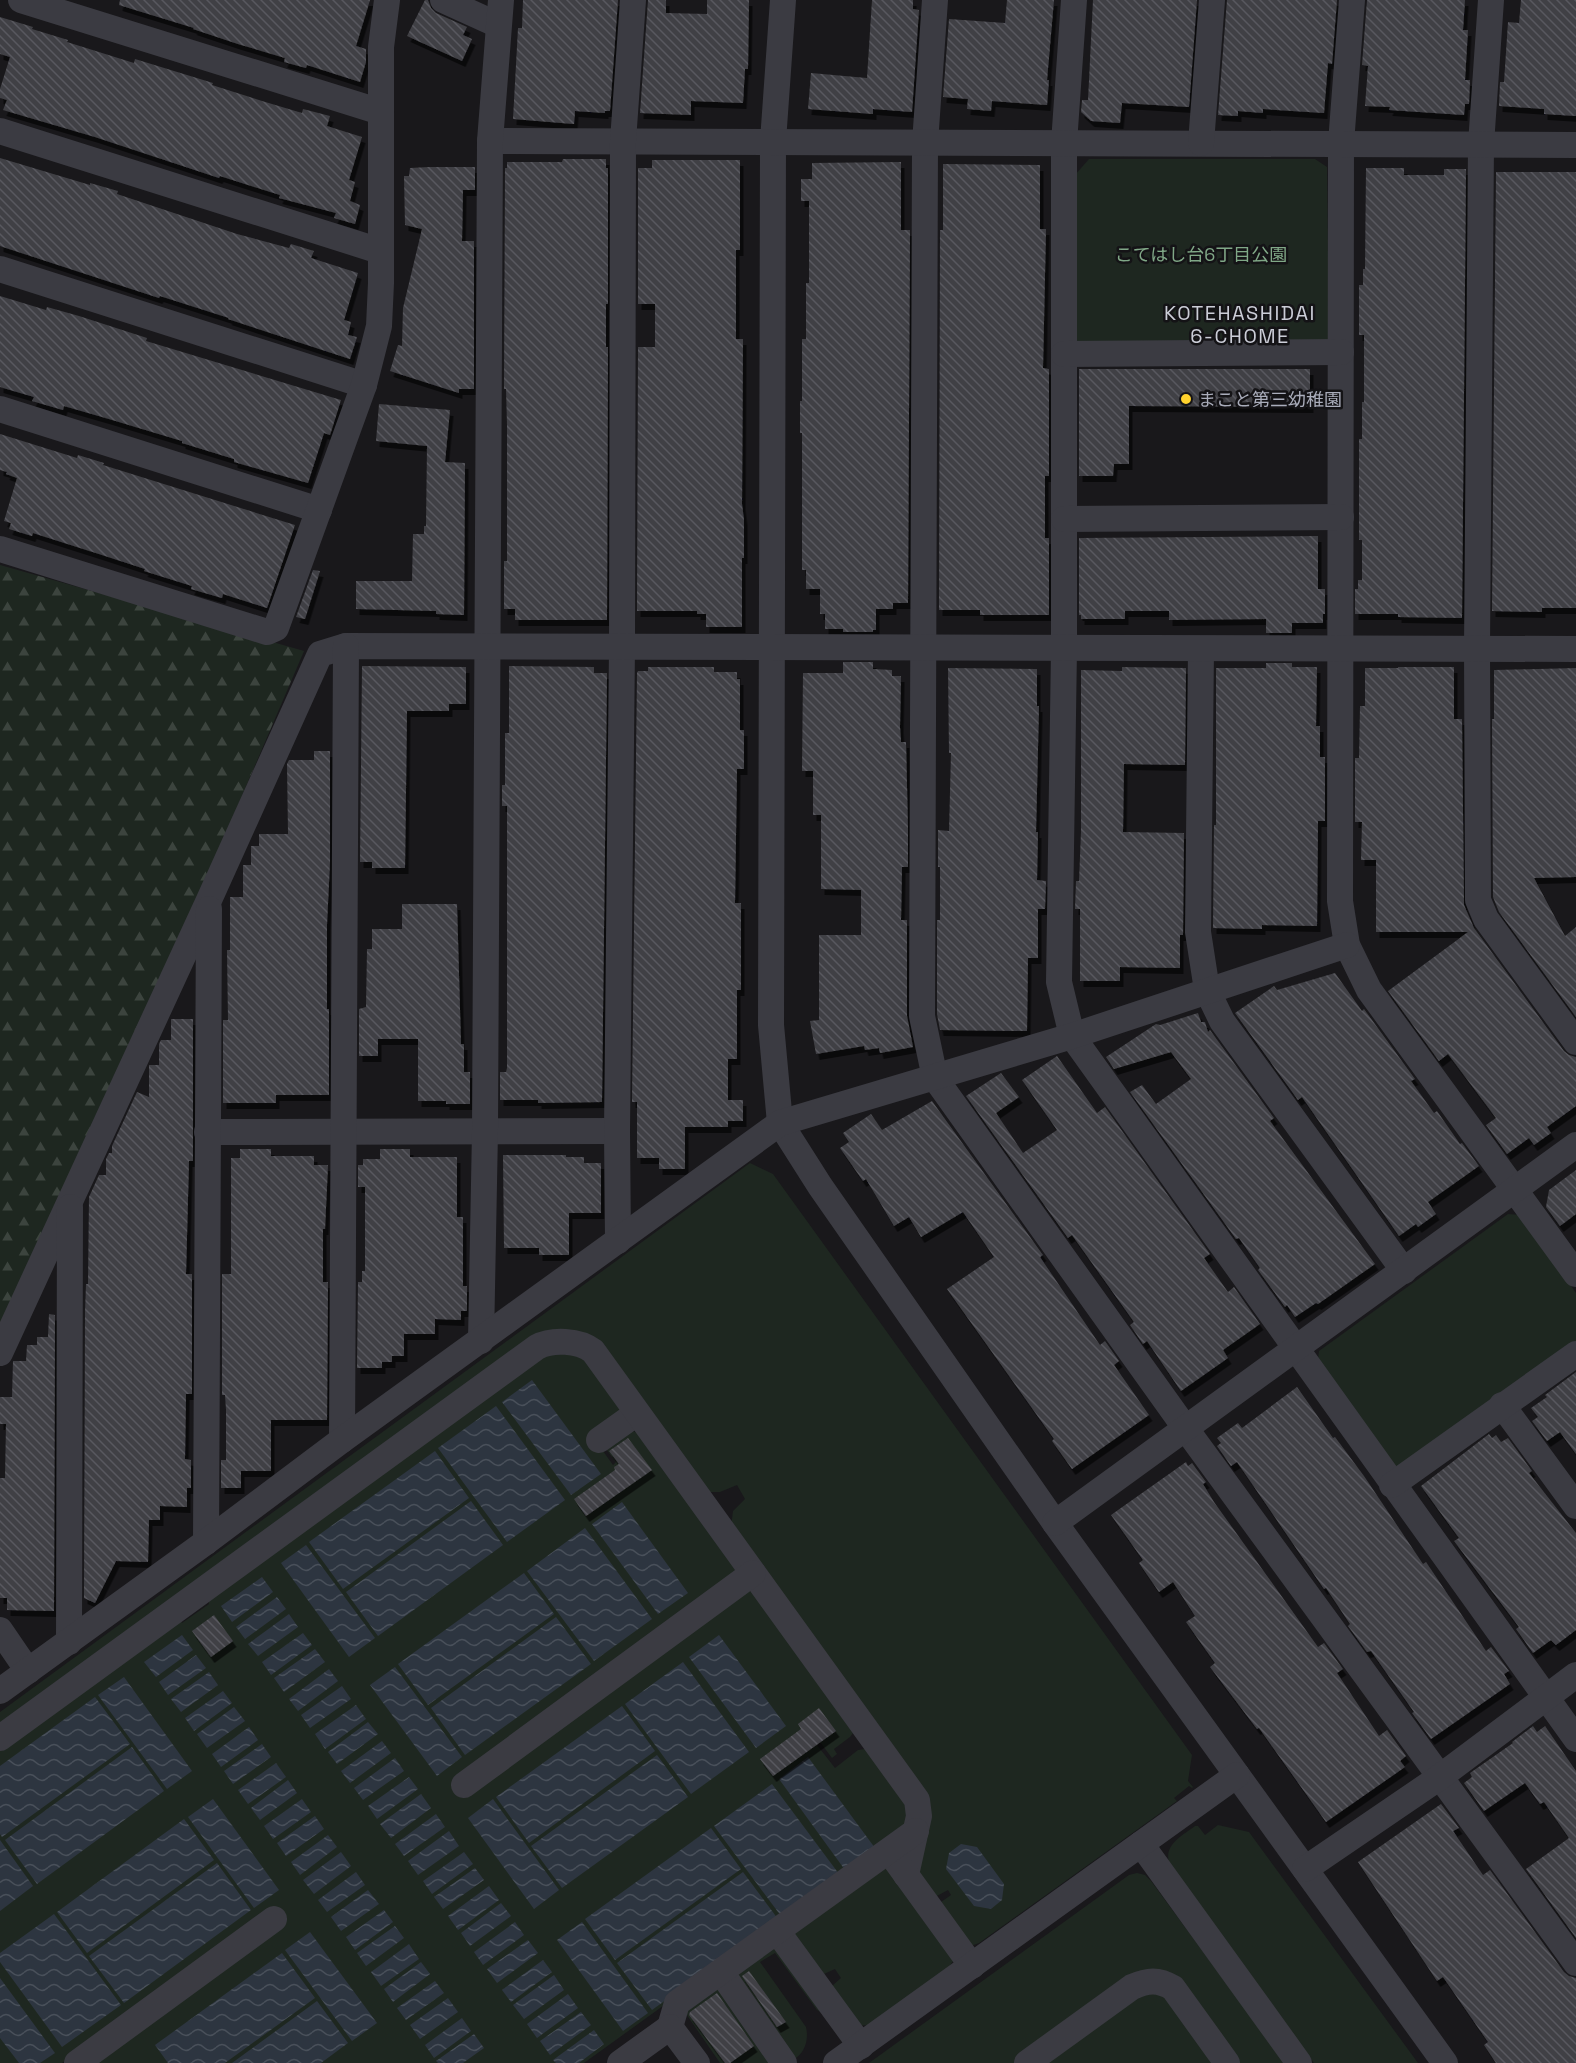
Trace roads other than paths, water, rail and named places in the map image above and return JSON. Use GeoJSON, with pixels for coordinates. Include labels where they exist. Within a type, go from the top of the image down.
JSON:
{"type":"FeatureCollection","features":[{"type":"Feature","properties":{"kind":"street"},"geometry":{"type":"LineString","coordinates":[[21,0],[381,112]]}},
{"type":"Feature","properties":{"kind":"street"},"geometry":{"type":"LineString","coordinates":[[0,549],[267,632],[276,628],[364,385],[379,326],[381,47],[387,0]]}},
{"type":"Feature","properties":{"kind":"street"},"geometry":{"type":"LineString","coordinates":[[443,0],[498,25]]}},
{"type":"Feature","properties":{"kind":"street"},"geometry":{"type":"LineString","coordinates":[[481,1341],[485,1131],[490,141],[501,0]]}},
{"type":"Feature","properties":{"kind":"street"},"geometry":{"type":"LineString","coordinates":[[618,1241],[623,141],[633,0]]}},
{"type":"Feature","properties":{"kind":"street"},"geometry":{"type":"LineString","coordinates":[[783,0],[773,141],[771,1024],[780,1123],[820,1186],[1055,1523],[1445,2063]]}},
{"type":"Feature","properties":{"kind":"street"},"geometry":{"type":"LineString","coordinates":[[935,0],[925,143],[922,1016],[936,1078],[1186,1429],[1576,1963]]}},
{"type":"Feature","properties":{"kind":"street"},"geometry":{"type":"LineString","coordinates":[[1074,0],[1064,143],[1064,648],[1059,982],[1072,1036],[1576,1739]]}},
{"type":"Feature","properties":{"kind":"street"},"geometry":{"type":"LineString","coordinates":[[1201,143],[1212,0]]}},
{"type":"Feature","properties":{"kind":"street"},"geometry":{"type":"LineString","coordinates":[[1352,0],[1341,143],[1340,901],[1347,945],[1369,990],[1576,1274]]}},
{"type":"Feature","properties":{"kind":"street"},"geometry":{"type":"LineString","coordinates":[[1491,0],[1481,144],[1476,872],[1478,900],[1486,919],[1576,1042]]}},
{"type":"Feature","properties":{"kind":"street"},"geometry":{"type":"LineString","coordinates":[[0,131],[380,251]]}},
{"type":"Feature","properties":{"kind":"street"},"geometry":{"type":"LineString","coordinates":[[490,141],[1576,145]]}},
{"type":"Feature","properties":{"kind":"street"},"geometry":{"type":"LineString","coordinates":[[0,269],[364,385]]}},
{"type":"Feature","properties":{"kind":"street"},"geometry":{"type":"LineString","coordinates":[[1064,354],[1341,352]]}},
{"type":"Feature","properties":{"kind":"street"},"geometry":{"type":"LineString","coordinates":[[0,409],[319,510]]}},
{"type":"Feature","properties":{"kind":"street"},"geometry":{"type":"LineString","coordinates":[[1064,519],[1341,517]]}},
{"type":"Feature","properties":{"kind":"street"},"geometry":{"type":"LineString","coordinates":[[342,1440],[346,646]]}},
{"type":"Feature","properties":{"kind":"street"},"geometry":{"type":"LineString","coordinates":[[0,1353],[320,654],[346,646],[1576,649]]}},
{"type":"Feature","properties":{"kind":"street"},"geometry":{"type":"LineString","coordinates":[[1202,648],[1198,932],[1207,990],[1222,1021],[1404,1271]]}},
{"type":"Feature","properties":{"kind":"street"},"geometry":{"type":"LineString","coordinates":[[206,1542],[209,900]]}},
{"type":"Feature","properties":{"kind":"street"},"geometry":{"type":"LineString","coordinates":[[0,1691],[780,1123],[1072,1036],[1347,945]]}},
{"type":"Feature","properties":{"kind":"street"},"geometry":{"type":"LineString","coordinates":[[207,1131],[617,1131]]}},
{"type":"Feature","properties":{"kind":"street"},"geometry":{"type":"LineString","coordinates":[[1055,1523],[1576,1145]]}},
{"type":"Feature","properties":{"kind":"street"},"geometry":{"type":"LineString","coordinates":[[69,1642],[70,1199]]}},
{"type":"Feature","properties":{"kind":"street"},"geometry":{"type":"LineString","coordinates":[[0,1738],[537,1347],[552,1342],[587,1346],[917,1800],[919,1816],[906,1875]]}},
{"type":"Feature","properties":{"kind":"street"},"geometry":{"type":"LineString","coordinates":[[1392,1485],[1576,1354]]}},
{"type":"Feature","properties":{"kind":"street"},"geometry":{"type":"LineString","coordinates":[[1502,1405],[1576,1506]]}},
{"type":"Feature","properties":{"kind":"street"},"geometry":{"type":"LineString","coordinates":[[599,1440],[637,1413]]}},
{"type":"Feature","properties":{"kind":"street"},"geometry":{"type":"LineString","coordinates":[[464,1785],[753,1573]]}},
{"type":"Feature","properties":{"kind":"street"},"geometry":{"type":"LineString","coordinates":[[0,1630],[28,1671]]}},
{"type":"Feature","properties":{"kind":"street"},"geometry":{"type":"LineString","coordinates":[[1305,1869],[1440,1777],[1576,1675]]}},
{"type":"Feature","properties":{"kind":"street"},"geometry":{"type":"LineString","coordinates":[[836,2063],[1237,1775]]}},
{"type":"Feature","properties":{"kind":"street"},"geometry":{"type":"LineString","coordinates":[[620,2063],[670,2027],[677,2004],[916,1831]]}},
{"type":"Feature","properties":{"kind":"street"},"geometry":{"type":"LineString","coordinates":[[1141,1844],[1299,2063]]}},
{"type":"Feature","properties":{"kind":"street"},"geometry":{"type":"LineString","coordinates":[[889,1851],[972,1966]]}},
{"type":"Feature","properties":{"kind":"street"},"geometry":{"type":"LineString","coordinates":[[77,2063],[274,1919]]}},
{"type":"Feature","properties":{"kind":"street"},"geometry":{"type":"LineString","coordinates":[[777,1931],[861,2046]]}},
{"type":"Feature","properties":{"kind":"street"},"geometry":{"type":"LineString","coordinates":[[721,1972],[784,2063]]}},
{"type":"Feature","properties":{"kind":"street"},"geometry":{"type":"LineString","coordinates":[[1028,2063],[1132,1987],[1153,1981],[1173,1988],[1227,2063]]}},
{"type":"Feature","properties":{"kind":"street"},"geometry":{"type":"LineString","coordinates":[[670,2027],[697,2063]]}},
{"type":"Feature","properties":{"kind":"water"},"geometry":{"type":"Polygon","coordinates":[[[532,1380],[601,1474],[571,1495],[502,1402],[532,1380]]]}},
{"type":"Feature","properties":{"kind":"water"},"geometry":{"type":"Polygon","coordinates":[[[496,1406],[565,1500],[507,1542],[438,1448],[496,1406]]]}},
{"type":"Feature","properties":{"kind":"water"},"geometry":{"type":"Polygon","coordinates":[[[435,1451],[469,1498],[343,1589],[309,1542],[435,1451]]]}},
{"type":"Feature","properties":{"kind":"water"},"geometry":{"type":"Polygon","coordinates":[[[471,1501],[503,1545],[378,1636],[346,1592],[471,1501]]]}},
{"type":"Feature","properties":{"kind":"water"},"geometry":{"type":"Polygon","coordinates":[[[622,1502],[688,1593],[658,1614],[592,1524],[622,1502]]]}},
{"type":"Feature","properties":{"kind":"water"},"geometry":{"type":"Polygon","coordinates":[[[585,1528],[652,1619],[594,1661],[527,1571],[585,1528]]]}},
{"type":"Feature","properties":{"kind":"water"},"geometry":{"type":"Polygon","coordinates":[[[306,1545],[375,1638],[349,1657],[281,1563],[306,1545]]]}},
{"type":"Feature","properties":{"kind":"water"},"geometry":{"type":"Polygon","coordinates":[[[524,1573],[554,1614],[428,1705],[398,1664],[524,1573]]]}},
{"type":"Feature","properties":{"kind":"water"},"geometry":{"type":"Polygon","coordinates":[[[262,1577],[273,1592],[232,1622],[221,1606],[262,1577]]]}},
{"type":"Feature","properties":{"kind":"water"},"geometry":{"type":"Polygon","coordinates":[[[277,1597],[286,1609],[245,1639],[236,1627],[277,1597]]]}},
{"type":"Feature","properties":{"kind":"water"},"geometry":{"type":"Polygon","coordinates":[[[289,1614],[298,1627],[258,1656],[248,1644],[289,1614]]]}},
{"type":"Feature","properties":{"kind":"water"},"geometry":{"type":"Polygon","coordinates":[[[556,1617],[591,1664],[465,1755],[431,1708],[556,1617]]]}},
{"type":"Feature","properties":{"kind":"water"},"geometry":{"type":"Polygon","coordinates":[[[303,1633],[312,1645],[271,1675],[262,1662],[303,1633]]]}},
{"type":"Feature","properties":{"kind":"water"},"geometry":{"type":"Polygon","coordinates":[[[182,1635],[193,1650],[156,1677],[144,1662],[182,1635]]]}},
{"type":"Feature","properties":{"kind":"water"},"geometry":{"type":"Polygon","coordinates":[[[719,1635],[786,1726],[756,1748],[689,1657],[719,1635]]]}},
{"type":"Feature","properties":{"kind":"water"},"geometry":{"type":"Polygon","coordinates":[[[315,1649],[325,1662],[284,1692],[274,1678],[315,1649]]]}},
{"type":"Feature","properties":{"kind":"water"},"geometry":{"type":"Polygon","coordinates":[[[196,1655],[206,1668],[168,1695],[159,1682],[196,1655]]]}},
{"type":"Feature","properties":{"kind":"water"},"geometry":{"type":"Polygon","coordinates":[[[683,1662],[749,1752],[691,1794],[625,1704],[683,1662]]]}},
{"type":"Feature","properties":{"kind":"water"},"geometry":{"type":"Polygon","coordinates":[[[395,1667],[462,1757],[437,1776],[370,1685],[395,1667]]]}},
{"type":"Feature","properties":{"kind":"water"},"geometry":{"type":"Polygon","coordinates":[[[329,1669],[338,1681],[298,1711],[289,1699],[329,1669]]]}},
{"type":"Feature","properties":{"kind":"water"},"geometry":{"type":"Polygon","coordinates":[[[209,1672],[218,1685],[181,1712],[171,1699],[209,1672]]]}},
{"type":"Feature","properties":{"kind":"water"},"geometry":{"type":"Polygon","coordinates":[[[124,1677],[192,1771],[167,1789],[98,1695],[124,1677]]]}},
{"type":"Feature","properties":{"kind":"water"},"geometry":{"type":"Polygon","coordinates":[[[342,1686],[351,1699],[310,1728],[301,1715],[342,1686]]]}},
{"type":"Feature","properties":{"kind":"water"},"geometry":{"type":"Polygon","coordinates":[[[223,1691],[232,1703],[194,1731],[185,1718],[223,1691]]]}},
{"type":"Feature","properties":{"kind":"water"},"geometry":{"type":"Polygon","coordinates":[[[95,1697],[130,1744],[2,1837],[0,1834],[0,1766],[95,1697]]]}},
{"type":"Feature","properties":{"kind":"water"},"geometry":{"type":"Polygon","coordinates":[[[356,1705],[366,1719],[325,1749],[315,1734],[356,1705]]]}},
{"type":"Feature","properties":{"kind":"water"},"geometry":{"type":"Polygon","coordinates":[[[622,1706],[655,1751],[529,1843],[496,1797],[622,1706]]]}},
{"type":"Feature","properties":{"kind":"water"},"geometry":{"type":"Polygon","coordinates":[[[234,1707],[245,1721],[207,1748],[197,1734],[234,1707]]]}},
{"type":"Feature","properties":{"kind":"water"},"geometry":{"type":"Polygon","coordinates":[[[368,1722],[378,1734],[337,1764],[328,1752],[368,1722]]]}},
{"type":"Feature","properties":{"kind":"water"},"geometry":{"type":"Polygon","coordinates":[[[249,1727],[258,1740],[221,1767],[212,1754],[249,1727]]]}},
{"type":"Feature","properties":{"kind":"water"},"geometry":{"type":"Polygon","coordinates":[[[382,1741],[391,1753],[350,1783],[341,1771],[382,1741]]]}},
{"type":"Feature","properties":{"kind":"water"},"geometry":{"type":"Polygon","coordinates":[[[262,1744],[271,1757],[233,1784],[224,1771],[262,1744]]]}},
{"type":"Feature","properties":{"kind":"water"},"geometry":{"type":"Polygon","coordinates":[[[132,1747],[164,1791],[37,1884],[5,1840],[132,1747]]]}},
{"type":"Feature","properties":{"kind":"water"},"geometry":{"type":"Polygon","coordinates":[[[657,1755],[688,1797],[562,1888],[531,1846],[657,1755]]]}},
{"type":"Feature","properties":{"kind":"water"},"geometry":{"type":"Polygon","coordinates":[[[808,1757],[875,1848],[845,1870],[779,1779],[808,1757]]]}},
{"type":"Feature","properties":{"kind":"water"},"geometry":{"type":"Polygon","coordinates":[[[395,1758],[404,1771],[363,1800],[354,1788],[395,1758]]]}},
{"type":"Feature","properties":{"kind":"water"},"geometry":{"type":"Polygon","coordinates":[[[276,1763],[286,1777],[248,1804],[238,1790],[276,1763]]]}},
{"type":"Feature","properties":{"kind":"water"},"geometry":{"type":"Polygon","coordinates":[[[409,1777],[418,1789],[377,1819],[368,1806],[409,1777]]]}},
{"type":"Feature","properties":{"kind":"water"},"geometry":{"type":"Polygon","coordinates":[[[288,1780],[297,1793],[260,1820],[251,1808],[288,1780]]]}},
{"type":"Feature","properties":{"kind":"water"},"geometry":{"type":"Polygon","coordinates":[[[772,1784],[839,1874],[781,1916],[714,1826],[772,1784]]]}},
{"type":"Feature","properties":{"kind":"water"},"geometry":{"type":"Polygon","coordinates":[[[421,1794],[431,1808],[391,1838],[380,1824],[421,1794]]]}},
{"type":"Feature","properties":{"kind":"water"},"geometry":{"type":"Polygon","coordinates":[[[213,1799],[279,1890],[254,1908],[188,1817],[213,1799]]]}},
{"type":"Feature","properties":{"kind":"water"},"geometry":{"type":"Polygon","coordinates":[[[302,1799],[311,1812],[273,1839],[264,1826],[302,1799]]]}},
{"type":"Feature","properties":{"kind":"water"},"geometry":{"type":"Polygon","coordinates":[[[493,1799],[559,1890],[534,1909],[468,1818],[493,1799]]]}},
{"type":"Feature","properties":{"kind":"water"},"geometry":{"type":"Polygon","coordinates":[[[436,1814],[445,1827],[404,1856],[395,1844],[436,1814]]]}},
{"type":"Feature","properties":{"kind":"water"},"geometry":{"type":"Polygon","coordinates":[[[315,1816],[324,1829],[286,1856],[277,1843],[315,1816]]]}},
{"type":"Feature","properties":{"kind":"water"},"geometry":{"type":"Polygon","coordinates":[[[184,1819],[214,1860],[87,1953],[57,1912],[184,1819]]]}},
{"type":"Feature","properties":{"kind":"water"},"geometry":{"type":"Polygon","coordinates":[[[711,1828],[741,1869],[615,1960],[585,1919],[711,1828]]]}},
{"type":"Feature","properties":{"kind":"water"},"geometry":{"type":"Polygon","coordinates":[[[449,1831],[459,1846],[418,1875],[408,1861],[449,1831]]]}},
{"type":"Feature","properties":{"kind":"water"},"geometry":{"type":"Polygon","coordinates":[[[328,1835],[337,1847],[300,1875],[291,1862],[328,1835]]]}},
{"type":"Feature","properties":{"kind":"water"},"geometry":{"type":"Polygon","coordinates":[[[0,1840],[33,1886],[0,1911],[0,1840]]]}},
{"type":"Feature","properties":{"kind":"water"},"geometry":{"type":"Polygon","coordinates":[[[961,1844],[977,1847],[1004,1884],[1002,1900],[991,1909],[974,1906],[946,1869],[949,1853],[961,1844]]]}},
{"type":"Feature","properties":{"kind":"water"},"geometry":{"type":"Polygon","coordinates":[[[341,1852],[351,1866],[314,1894],[303,1880],[341,1852]]]}},
{"type":"Feature","properties":{"kind":"water"},"geometry":{"type":"Polygon","coordinates":[[[464,1852],[473,1864],[432,1894],[423,1881],[464,1852]]]}},
{"type":"Feature","properties":{"kind":"water"},"geometry":{"type":"Polygon","coordinates":[[[217,1863],[251,1910],[124,2003],[89,1956],[217,1863]]]}},
{"type":"Feature","properties":{"kind":"water"},"geometry":{"type":"Polygon","coordinates":[[[475,1868],[484,1880],[443,1909],[434,1897],[475,1868]]]}},
{"type":"Feature","properties":{"kind":"water"},"geometry":{"type":"Polygon","coordinates":[[[356,1872],[365,1885],[327,1912],[318,1900],[356,1872]]]}},
{"type":"Feature","properties":{"kind":"water"},"geometry":{"type":"Polygon","coordinates":[[[743,1872],[778,1919],[652,2010],[617,1963],[743,1872]]]}},
{"type":"Feature","properties":{"kind":"water"},"geometry":{"type":"Polygon","coordinates":[[[489,1886],[499,1900],[458,1930],[448,1916],[489,1886]]]}},
{"type":"Feature","properties":{"kind":"water"},"geometry":{"type":"Polygon","coordinates":[[[368,1890],[379,1904],[341,1931],[331,1917],[368,1890]]]}},
{"type":"Feature","properties":{"kind":"water"},"geometry":{"type":"Polygon","coordinates":[[[501,1903],[511,1916],[470,1946],[461,1933],[501,1903]]]}},
{"type":"Feature","properties":{"kind":"water"},"geometry":{"type":"Polygon","coordinates":[[[384,1910],[393,1922],[355,1950],[346,1937],[384,1910]]]}},
{"type":"Feature","properties":{"kind":"water"},"geometry":{"type":"Polygon","coordinates":[[[54,1914],[121,2005],[62,2047],[0,1962],[0,1953],[54,1914]]]}},
{"type":"Feature","properties":{"kind":"water"},"geometry":{"type":"Polygon","coordinates":[[[515,1922],[524,1935],[483,1965],[474,1952],[515,1922]]]}},
{"type":"Feature","properties":{"kind":"water"},"geometry":{"type":"Polygon","coordinates":[[[582,1922],[648,2013],[623,2031],[557,1940],[582,1922]]]}},
{"type":"Feature","properties":{"kind":"water"},"geometry":{"type":"Polygon","coordinates":[[[395,1926],[404,1938],[366,1966],[357,1953],[395,1926]]]}},
{"type":"Feature","properties":{"kind":"water"},"geometry":{"type":"Polygon","coordinates":[[[310,1932],[377,2023],[352,2041],[285,1950],[310,1932]]]}},
{"type":"Feature","properties":{"kind":"water"},"geometry":{"type":"Polygon","coordinates":[[[528,1940],[538,1953],[497,1983],[487,1969],[528,1940]]]}},
{"type":"Feature","properties":{"kind":"water"},"geometry":{"type":"Polygon","coordinates":[[[409,1944],[419,1959],[381,1986],[371,1972],[409,1944]]]}},
{"type":"Feature","properties":{"kind":"water"},"geometry":{"type":"Polygon","coordinates":[[[282,1953],[315,1998],[225,2063],[168,2063],[155,2045],[282,1953]]]}},
{"type":"Feature","properties":{"kind":"water"},"geometry":{"type":"Polygon","coordinates":[[[543,1960],[552,1972],[511,2002],[502,1990],[543,1960]]]}},
{"type":"Feature","properties":{"kind":"water"},"geometry":{"type":"Polygon","coordinates":[[[421,1962],[430,1974],[393,2002],[384,1989],[421,1962]]]}},
{"type":"Feature","properties":{"kind":"water"},"geometry":{"type":"Polygon","coordinates":[[[554,1975],[564,1990],[524,2019],[513,2005],[554,1975]]]}},
{"type":"Feature","properties":{"kind":"water"},"geometry":{"type":"Polygon","coordinates":[[[0,1978],[55,2053],[40,2063],[19,2063],[0,2038],[0,1978]]]}},
{"type":"Feature","properties":{"kind":"water"},"geometry":{"type":"Polygon","coordinates":[[[435,1981],[444,1993],[406,2020],[397,2008],[435,1981]]]}},
{"type":"Feature","properties":{"kind":"water"},"geometry":{"type":"Polygon","coordinates":[[[568,1994],[578,2008],[537,2038],[527,2024],[568,1994]]]}},
{"type":"Feature","properties":{"kind":"water"},"geometry":{"type":"Polygon","coordinates":[[[448,1998],[458,2012],[420,2039],[410,2025],[448,1998]]]}},
{"type":"Feature","properties":{"kind":"water"},"geometry":{"type":"Polygon","coordinates":[[[317,2001],[348,2043],[321,2063],[232,2063],[317,2001]]]}},
{"type":"Feature","properties":{"kind":"water"},"geometry":{"type":"Polygon","coordinates":[[[581,2012],[591,2025],[550,2055],[540,2041],[581,2012]]]}},
{"type":"Feature","properties":{"kind":"water"},"geometry":{"type":"Polygon","coordinates":[[[462,2018],[471,2031],[434,2058],[425,2045],[462,2018]]]}},
{"type":"Feature","properties":{"kind":"water"},"geometry":{"type":"Polygon","coordinates":[[[594,2030],[604,2044],[579,2063],[556,2063],[553,2060],[594,2030]]]}},
{"type":"Feature","properties":{"kind":"water"},"geometry":{"type":"Polygon","coordinates":[[[474,2034],[484,2048],[463,2063],[438,2063],[436,2061],[474,2034]]]}},
{"type":"Feature","properties":{"kind":"place","name":"まこと第三幼稚園"},"geometry":{"type":"Point","coordinates":[1186,399]}},
{"type":"Feature","properties":{"kind":"district","name":"KOTEHASHIDAI 6-CHOME"},"geometry":{"type":"Point","coordinates":[1240,324]}},
{"type":"Feature","properties":{"kind":"park label","name":"こてはし台6丁目公園"},"geometry":{"type":"Point","coordinates":[1201,254]}}]}
